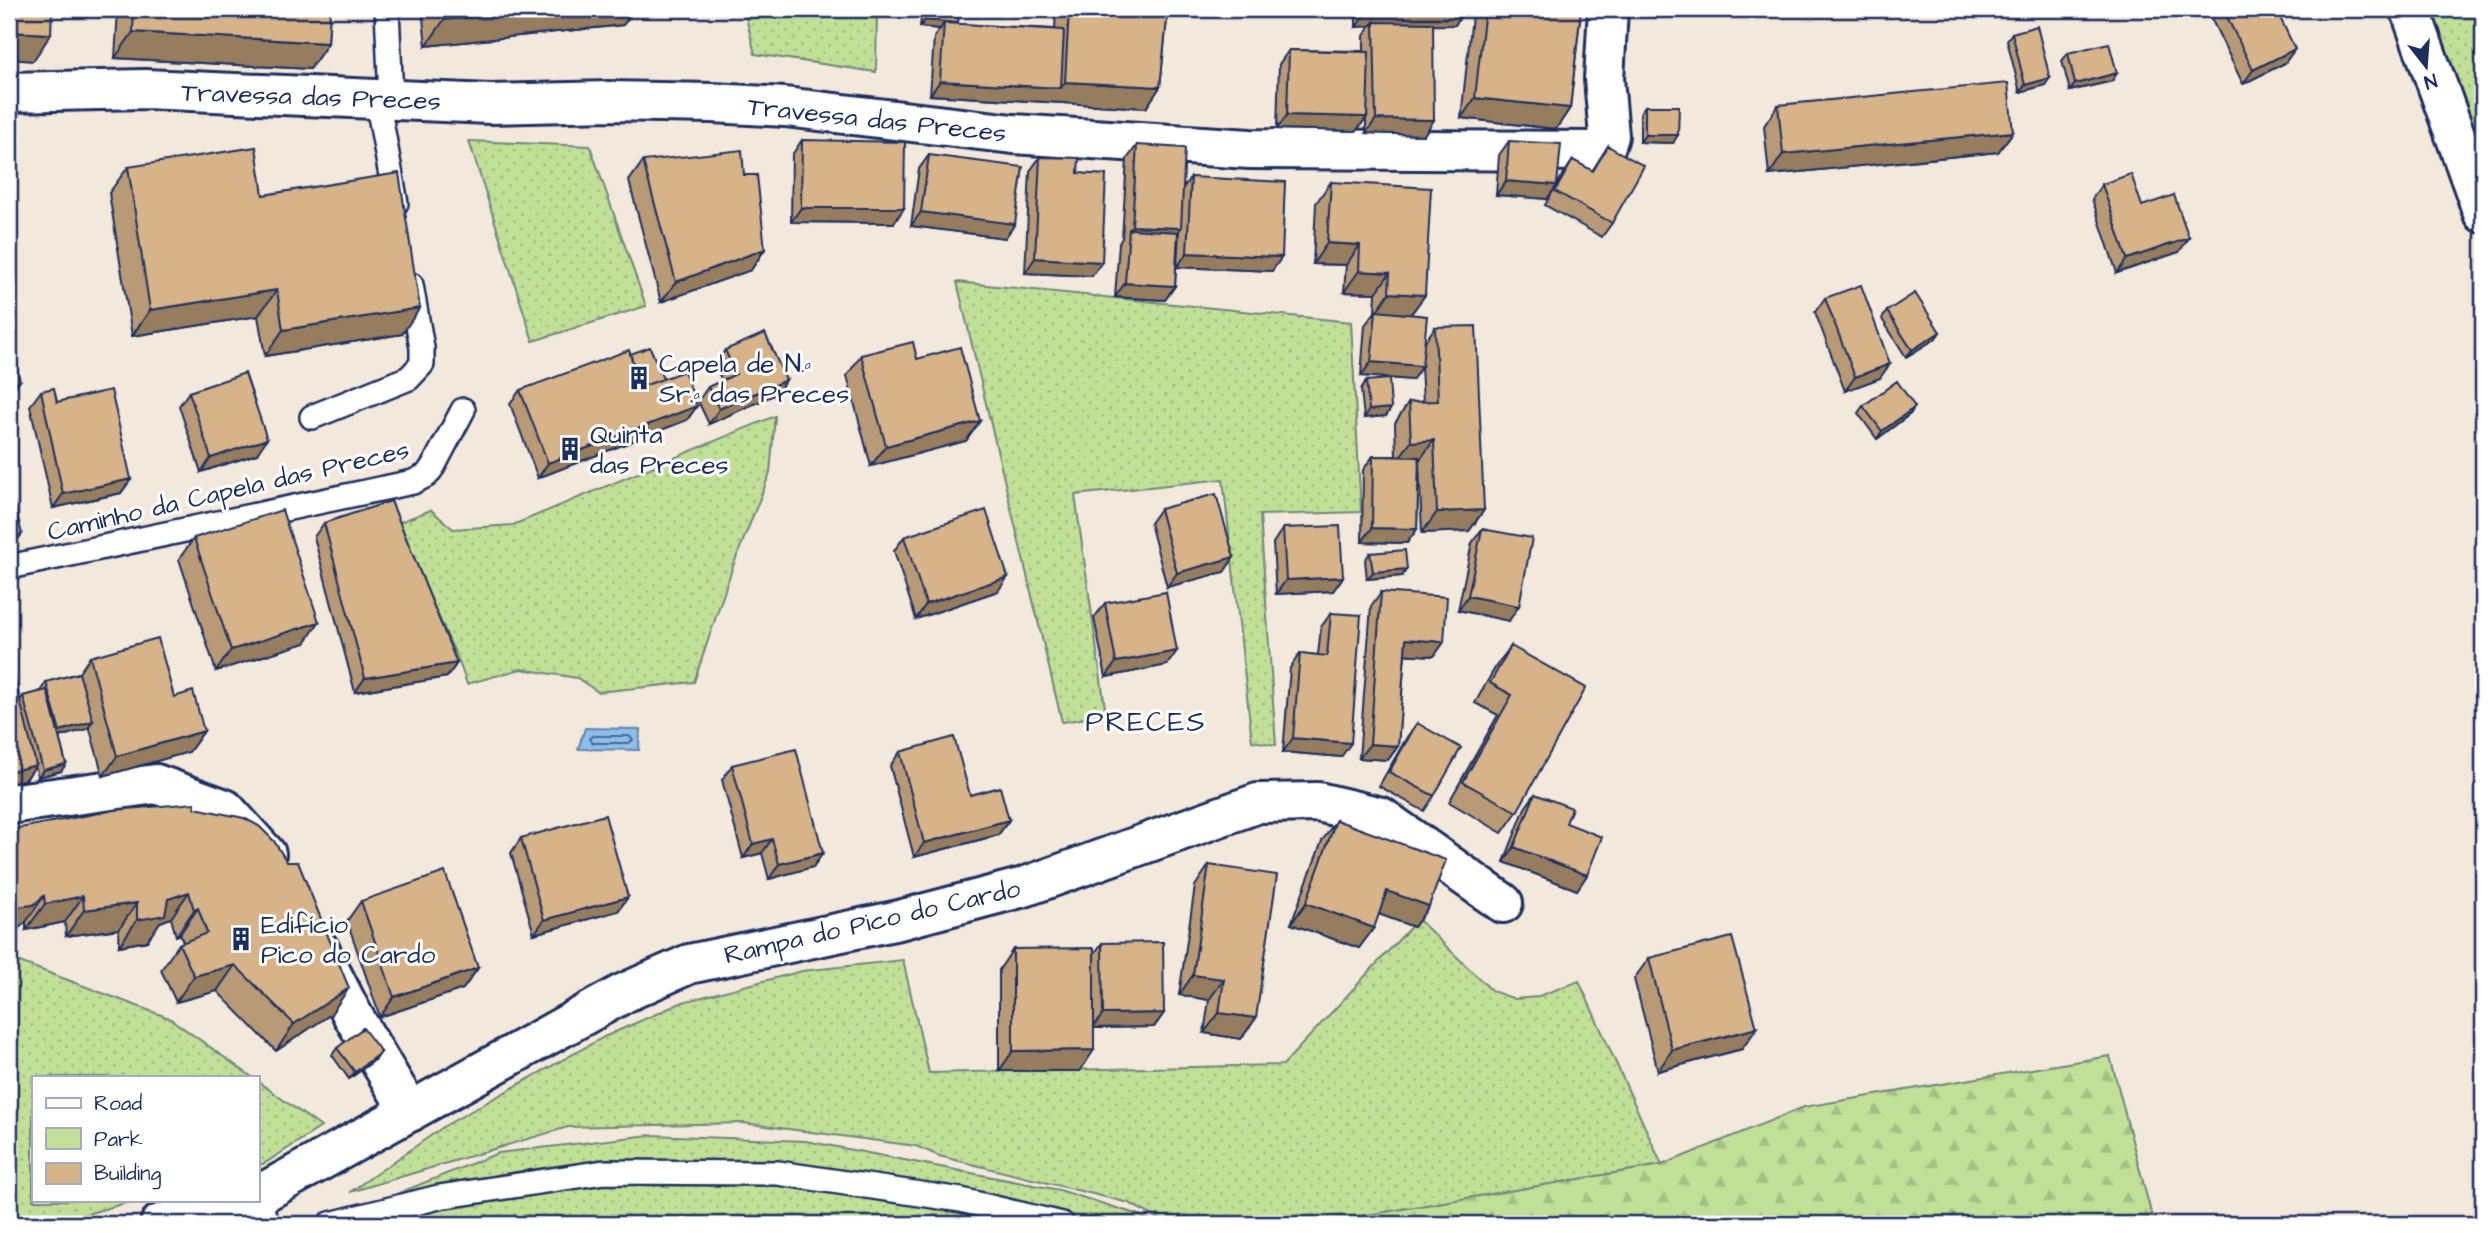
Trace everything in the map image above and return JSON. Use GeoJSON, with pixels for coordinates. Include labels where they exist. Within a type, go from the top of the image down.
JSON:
{"type":"FeatureCollection","features":[{"type":"Feature","properties":{"kind":"street","name":"Travessa das Preces"},"geometry":{"type":"LineString","coordinates":[[9,92],[145,89],[490,104],[609,101],[756,105],[1013,134],[1250,149],[1595,151],[1606,145],[1609,136],[1604,79],[1608,9]]}},
{"type":"Feature","properties":{"kind":"street"},"geometry":{"type":"LineString","coordinates":[[2410,9],[2483,213]]}},
{"type":"Feature","properties":{"kind":"street"},"geometry":{"type":"LineString","coordinates":[[9,804],[156,784],[225,809],[280,869],[286,881]]}},
{"type":"Feature","properties":{"kind":"street","name":"Rampa do Pico do Cardo"},"geometry":{"type":"LineString","coordinates":[[259,1200],[624,993],[689,964],[899,920],[1024,887],[1258,803],[1318,803],[1381,817],[1503,903]]}},
{"type":"Feature","properties":{"kind":"street"},"geometry":{"type":"LineString","coordinates":[[304,917],[352,1014],[410,1112]]}},
{"type":"Feature","properties":{"kind":"street","name":"Rampa do Pico do Cardo"},"geometry":{"type":"LineString","coordinates":[[160,1224],[247,1207]]}},
{"type":"Feature","properties":{"kind":"lane"},"geometry":{"type":"LineString","coordinates":[[387,9],[384,99],[401,230]]}},
{"type":"Feature","properties":{"kind":"lane"},"geometry":{"type":"LineString","coordinates":[[312,417],[409,378],[422,364],[422,348],[408,269]]}},
{"type":"Feature","properties":{"kind":"lane","name":"Caminho da Capela das Preces"},"geometry":{"type":"LineString","coordinates":[[9,567],[413,482],[427,475],[434,465],[463,410]]}},
{"type":"Feature","properties":{"kind":"lane"},"geometry":{"type":"LineString","coordinates":[[330,1224],[439,1197],[604,1172],[778,1172],[961,1200],[1062,1224]]}},
{"type":"Feature","properties":{"kind":"green space"},"geometry":{"type":"Polygon","coordinates":[[[744,9],[877,9],[876,72],[755,54],[744,9]]]}},
{"type":"Feature","properties":{"kind":"green space"},"geometry":{"type":"Polygon","coordinates":[[[2410,9],[2483,9],[2483,213],[2410,9]]]}},
{"type":"Feature","properties":{"kind":"green space"},"geometry":{"type":"Polygon","coordinates":[[[469,141],[590,146],[646,306],[533,341],[469,141]]]}},
{"type":"Feature","properties":{"kind":"green space"},"geometry":{"type":"Polygon","coordinates":[[[957,282],[1351,322],[1361,512],[1260,515],[1276,745],[1252,741],[1223,479],[1075,495],[1106,715],[1062,722],[957,282]]]}},
{"type":"Feature","properties":{"kind":"green space"},"geometry":{"type":"Polygon","coordinates":[[[775,416],[770,473],[733,566],[694,682],[598,692],[577,678],[521,669],[467,684],[397,523],[431,510],[453,529],[513,525],[775,416]]]}},
{"type":"Feature","properties":{"kind":"green space"},"geometry":{"type":"Polygon","coordinates":[[[1418,919],[1492,991],[1515,999],[1536,997],[1579,981],[1662,1165],[1315,1224],[1168,1224],[1129,1203],[939,1156],[916,1146],[743,1123],[568,1127],[350,1192],[446,1125],[604,1037],[683,1002],[802,971],[903,960],[929,1073],[1283,1065],[1418,919]]]}},
{"type":"Feature","properties":{"kind":"green space"},"geometry":{"type":"Polygon","coordinates":[[[9,958],[169,1018],[251,1076],[32,1076],[32,1202],[130,1202],[50,1224],[9,1224],[9,958]]]}},
{"type":"Feature","properties":{"kind":"green space"},"geometry":{"type":"Polygon","coordinates":[[[2110,1056],[2154,1224],[1315,1224],[1662,1165],[1804,1107],[2110,1056]]]}},
{"type":"Feature","properties":{"kind":"green space"},"geometry":{"type":"Polygon","coordinates":[[[259,1082],[321,1127],[259,1165],[259,1082]]]}},
{"type":"Feature","properties":{"kind":"green space"},"geometry":{"type":"Polygon","coordinates":[[[650,1135],[806,1141],[1059,1190],[1139,1215],[1155,1224],[373,1224],[396,1194],[498,1153],[650,1135]]]}},
{"type":"Feature","properties":{"kind":"water"},"geometry":{"type":"Polygon","coordinates":[[[585,728],[640,729],[639,750],[578,749],[585,728]]]}},
{"type":"Feature","properties":{"kind":"building"},"geometry":{"type":"Polygon","coordinates":[[[9,9],[52,9],[51,34],[9,32],[9,9]]]}},
{"type":"Feature","properties":{"kind":"building"},"geometry":{"type":"Polygon","coordinates":[[[134,9],[330,9],[328,43],[133,32],[134,9]]]}},
{"type":"Feature","properties":{"kind":"building"},"geometry":{"type":"Polygon","coordinates":[[[443,9],[553,9],[444,20],[443,9]]]}},
{"type":"Feature","properties":{"kind":"building"},"geometry":{"type":"Polygon","coordinates":[[[926,9],[959,9],[958,23],[925,20],[926,9]]]}},
{"type":"Feature","properties":{"kind":"building"},"geometry":{"type":"Polygon","coordinates":[[[1069,9],[1168,9],[1160,87],[1065,82],[1069,9]]]}},
{"type":"Feature","properties":{"kind":"building"},"geometry":{"type":"Polygon","coordinates":[[[1366,9],[1465,9],[1465,10],[1367,12],[1366,9]]]}},
{"type":"Feature","properties":{"kind":"building"},"geometry":{"type":"Polygon","coordinates":[[[1485,9],[1581,9],[1570,108],[1475,98],[1485,9]]]}},
{"type":"Feature","properties":{"kind":"building"},"geometry":{"type":"Polygon","coordinates":[[[2223,9],[2276,9],[2295,49],[2253,70],[2223,9]]]}},
{"type":"Feature","properties":{"kind":"building"},"geometry":{"type":"Polygon","coordinates":[[[1374,22],[1433,23],[1434,120],[1376,119],[1374,22]]]}},
{"type":"Feature","properties":{"kind":"building"},"geometry":{"type":"Polygon","coordinates":[[[944,23],[1064,30],[1061,88],[940,81],[944,23]]]}},
{"type":"Feature","properties":{"kind":"building"},"geometry":{"type":"Polygon","coordinates":[[[2037,26],[2050,78],[2025,85],[2012,33],[2037,26]]]}},
{"type":"Feature","properties":{"kind":"building"},"geometry":{"type":"Polygon","coordinates":[[[2109,43],[2117,73],[2075,84],[2068,53],[2109,43]]]}},
{"type":"Feature","properties":{"kind":"building"},"geometry":{"type":"Polygon","coordinates":[[[1289,50],[1369,52],[1367,117],[1287,115],[1289,50]]]}},
{"type":"Feature","properties":{"kind":"building"},"geometry":{"type":"Polygon","coordinates":[[[2008,83],[2013,132],[1783,154],[1778,105],[2008,83]]]}},
{"type":"Feature","properties":{"kind":"building"},"geometry":{"type":"Polygon","coordinates":[[[1645,106],[1679,106],[1678,135],[1645,135],[1645,106]]]}},
{"type":"Feature","properties":{"kind":"building"},"geometry":{"type":"Polygon","coordinates":[[[802,140],[905,142],[904,208],[801,208],[802,140]]]}},
{"type":"Feature","properties":{"kind":"building"},"geometry":{"type":"Polygon","coordinates":[[[1509,141],[1561,144],[1557,185],[1506,181],[1509,141]]]}},
{"type":"Feature","properties":{"kind":"building"},"geometry":{"type":"Polygon","coordinates":[[[1137,145],[1185,148],[1181,228],[1132,226],[1137,145]]]}},
{"type":"Feature","properties":{"kind":"building"},"geometry":{"type":"Polygon","coordinates":[[[1608,146],[1644,166],[1612,223],[1555,191],[1573,160],[1593,171],[1608,146]]]}},
{"type":"Feature","properties":{"kind":"building"},"geometry":{"type":"Polygon","coordinates":[[[256,147],[263,195],[399,173],[420,308],[283,330],[277,290],[150,310],[128,167],[256,147]]]}},
{"type":"Feature","properties":{"kind":"building"},"geometry":{"type":"Polygon","coordinates":[[[742,150],[744,175],[757,175],[765,249],[676,282],[643,161],[742,150]]]}},
{"type":"Feature","properties":{"kind":"building"},"geometry":{"type":"Polygon","coordinates":[[[929,155],[1023,167],[1015,224],[921,212],[929,155]]]}},
{"type":"Feature","properties":{"kind":"building"},"geometry":{"type":"Polygon","coordinates":[[[1040,157],[1079,158],[1078,173],[1106,175],[1102,262],[1035,258],[1040,157]]]}},
{"type":"Feature","properties":{"kind":"building"},"geometry":{"type":"Polygon","coordinates":[[[2131,174],[2142,206],[2174,195],[2189,238],[2127,259],[2102,184],[2131,174]]]}},
{"type":"Feature","properties":{"kind":"building"},"geometry":{"type":"Polygon","coordinates":[[[1191,177],[1285,182],[1282,257],[1187,253],[1191,177]]]}},
{"type":"Feature","properties":{"kind":"building"},"geometry":{"type":"Polygon","coordinates":[[[1331,182],[1431,188],[1425,295],[1389,293],[1390,273],[1359,271],[1360,245],[1327,243],[1331,182]]]}},
{"type":"Feature","properties":{"kind":"building"},"geometry":{"type":"Polygon","coordinates":[[[1129,229],[1178,232],[1175,286],[1125,283],[1129,229]]]}},
{"type":"Feature","properties":{"kind":"building"},"geometry":{"type":"Polygon","coordinates":[[[1861,285],[1890,364],[1855,377],[1825,298],[1861,285]]]}},
{"type":"Feature","properties":{"kind":"building"},"geometry":{"type":"Polygon","coordinates":[[[1915,293],[1940,332],[1912,350],[1887,311],[1915,293]]]}},
{"type":"Feature","properties":{"kind":"building"},"geometry":{"type":"Polygon","coordinates":[[[1376,311],[1427,316],[1422,366],[1371,362],[1376,311]]]}},
{"type":"Feature","properties":{"kind":"building"},"geometry":{"type":"Polygon","coordinates":[[[1476,326],[1484,510],[1437,512],[1434,440],[1411,442],[1409,402],[1438,401],[1435,327],[1476,326]]]}},
{"type":"Feature","properties":{"kind":"building"},"geometry":{"type":"Polygon","coordinates":[[[765,333],[786,380],[719,409],[708,387],[736,374],[725,350],[765,333]]]}},
{"type":"Feature","properties":{"kind":"building"},"geometry":{"type":"Polygon","coordinates":[[[9,340],[20,381],[9,384],[9,340]]]}},
{"type":"Feature","properties":{"kind":"building"},"geometry":{"type":"Polygon","coordinates":[[[913,342],[917,359],[960,347],[980,421],[886,446],[861,355],[913,342]]]}},
{"type":"Feature","properties":{"kind":"building"},"geometry":{"type":"Polygon","coordinates":[[[650,347],[663,379],[641,387],[630,354],[650,347]]]}},
{"type":"Feature","properties":{"kind":"building","name":"Quinta das Preces"},"geometry":{"type":"Polygon","coordinates":[[[629,350],[641,387],[684,371],[697,406],[548,463],[520,390],[629,350]]]}},
{"type":"Feature","properties":{"kind":"building"},"geometry":{"type":"Polygon","coordinates":[[[245,373],[267,439],[211,458],[189,392],[245,373]]]}},
{"type":"Feature","properties":{"kind":"building"},"geometry":{"type":"Polygon","coordinates":[[[1389,379],[1391,408],[1369,410],[1366,381],[1389,379]]]}},
{"type":"Feature","properties":{"kind":"building"},"geometry":{"type":"Polygon","coordinates":[[[1897,381],[1915,407],[1882,431],[1863,406],[1897,381]]]}},
{"type":"Feature","properties":{"kind":"building"},"geometry":{"type":"Polygon","coordinates":[[[54,388],[57,402],[111,390],[131,479],[63,494],[41,391],[54,388]]]}},
{"type":"Feature","properties":{"kind":"building"},"geometry":{"type":"Polygon","coordinates":[[[1373,456],[1419,457],[1417,529],[1372,528],[1373,456]]]}},
{"type":"Feature","properties":{"kind":"building"},"geometry":{"type":"Polygon","coordinates":[[[1216,494],[1234,557],[1177,573],[1160,509],[1216,494]]]}},
{"type":"Feature","properties":{"kind":"building"},"geometry":{"type":"Polygon","coordinates":[[[391,501],[457,663],[365,678],[324,523],[391,501]]]}},
{"type":"Feature","properties":{"kind":"building"},"geometry":{"type":"Polygon","coordinates":[[[14,502],[22,534],[9,537],[9,503],[14,502]]]}},
{"type":"Feature","properties":{"kind":"building"},"geometry":{"type":"Polygon","coordinates":[[[282,510],[319,622],[231,650],[194,538],[282,510]]]}},
{"type":"Feature","properties":{"kind":"building"},"geometry":{"type":"Polygon","coordinates":[[[986,510],[1008,577],[926,604],[904,537],[986,510]]]}},
{"type":"Feature","properties":{"kind":"building"},"geometry":{"type":"Polygon","coordinates":[[[1340,526],[1343,577],[1286,580],[1283,528],[1340,526]]]}},
{"type":"Feature","properties":{"kind":"building"},"geometry":{"type":"Polygon","coordinates":[[[1482,529],[1532,538],[1519,606],[1468,596],[1482,529]]]}},
{"type":"Feature","properties":{"kind":"building"},"geometry":{"type":"Polygon","coordinates":[[[1405,550],[1407,569],[1373,572],[1370,553],[1405,550]]]}},
{"type":"Feature","properties":{"kind":"building"},"geometry":{"type":"Polygon","coordinates":[[[1166,592],[1177,651],[1116,662],[1105,603],[1166,592]]]}},
{"type":"Feature","properties":{"kind":"building"},"geometry":{"type":"Polygon","coordinates":[[[1381,592],[1447,597],[1444,642],[1406,639],[1398,746],[1370,744],[1381,592]]]}},
{"type":"Feature","properties":{"kind":"building"},"geometry":{"type":"Polygon","coordinates":[[[1331,613],[1361,615],[1351,743],[1293,738],[1300,653],[1327,656],[1331,613]]]}},
{"type":"Feature","properties":{"kind":"building"},"geometry":{"type":"Polygon","coordinates":[[[158,638],[174,697],[193,691],[204,731],[117,756],[90,657],[158,638]]]}},
{"type":"Feature","properties":{"kind":"building"},"geometry":{"type":"Polygon","coordinates":[[[1511,646],[1586,688],[1517,812],[1463,782],[1512,695],[1490,683],[1511,646]]]}},
{"type":"Feature","properties":{"kind":"building"},"geometry":{"type":"Polygon","coordinates":[[[9,655],[36,765],[9,772],[9,655]]]}},
{"type":"Feature","properties":{"kind":"building"},"geometry":{"type":"Polygon","coordinates":[[[79,673],[93,721],[60,731],[46,682],[79,673]]]}},
{"type":"Feature","properties":{"kind":"building"},"geometry":{"type":"Polygon","coordinates":[[[47,690],[66,764],[43,770],[23,696],[47,690]]]}},
{"type":"Feature","properties":{"kind":"building"},"geometry":{"type":"Polygon","coordinates":[[[1417,723],[1461,748],[1434,796],[1389,772],[1417,723]]]}},
{"type":"Feature","properties":{"kind":"building"},"geometry":{"type":"Polygon","coordinates":[[[954,737],[970,795],[1000,787],[1009,820],[924,843],[900,752],[954,737]]]}},
{"type":"Feature","properties":{"kind":"building"},"geometry":{"type":"Polygon","coordinates":[[[796,749],[823,853],[779,864],[772,839],[753,844],[732,765],[796,749]]]}},
{"type":"Feature","properties":{"kind":"building"},"geometry":{"type":"Polygon","coordinates":[[[1535,794],[1572,808],[1566,823],[1602,837],[1587,875],[1514,847],[1535,794]]]}},
{"type":"Feature","properties":{"kind":"building","name":"Edifício Pico do Cardo"},"geometry":{"type":"Polygon","coordinates":[[[195,803],[195,808],[244,818],[259,826],[274,841],[287,862],[298,862],[349,988],[294,1024],[235,965],[194,976],[179,944],[207,933],[198,908],[194,910],[189,892],[168,899],[165,915],[137,920],[137,903],[84,910],[83,896],[45,904],[44,896],[33,905],[9,908],[9,830],[115,810],[195,803]]]}},
{"type":"Feature","properties":{"kind":"building"},"geometry":{"type":"Polygon","coordinates":[[[605,815],[628,897],[544,920],[521,838],[605,815]]]}},
{"type":"Feature","properties":{"kind":"building"},"geometry":{"type":"Polygon","coordinates":[[[1336,820],[1446,860],[1429,906],[1387,891],[1374,928],[1306,903],[1336,820]]]}},
{"type":"Feature","properties":{"kind":"building"},"geometry":{"type":"Polygon","coordinates":[[[1209,865],[1277,875],[1256,1018],[1219,1013],[1224,979],[1193,975],[1209,865]]]}},
{"type":"Feature","properties":{"kind":"building"},"geometry":{"type":"Polygon","coordinates":[[[445,872],[478,968],[394,997],[361,901],[445,872]]]}},
{"type":"Feature","properties":{"kind":"building"},"geometry":{"type":"Polygon","coordinates":[[[1732,937],[1757,1028],[1672,1050],[1649,958],[1732,937]]]}},
{"type":"Feature","properties":{"kind":"building"},"geometry":{"type":"Polygon","coordinates":[[[1163,942],[1164,1013],[1103,1014],[1102,943],[1163,942]]]}},
{"type":"Feature","properties":{"kind":"building"},"geometry":{"type":"Polygon","coordinates":[[[1094,948],[1094,1050],[1013,1051],[1013,949],[1094,948]]]}},
{"type":"Feature","properties":{"kind":"building"},"geometry":{"type":"Polygon","coordinates":[[[363,1028],[381,1052],[355,1072],[337,1048],[363,1028]]]}},
{"type":"Feature","properties":{"kind":"place","name":"Capela de N.ª Sr.ª das Preces"},"geometry":{"type":"Point","coordinates":[639,378]}},
{"type":"Feature","properties":{"kind":"place","name":"Quinta das Preces"},"geometry":{"type":"Point","coordinates":[570,449]}},
{"type":"Feature","properties":{"kind":"place","name":"Edifício Pico do Cardo"},"geometry":{"type":"Point","coordinates":[241,939]}},
{"type":"Feature","properties":{"kind":"district","name":"PRECES"},"geometry":{"type":"Point","coordinates":[1146,721]}}]}
